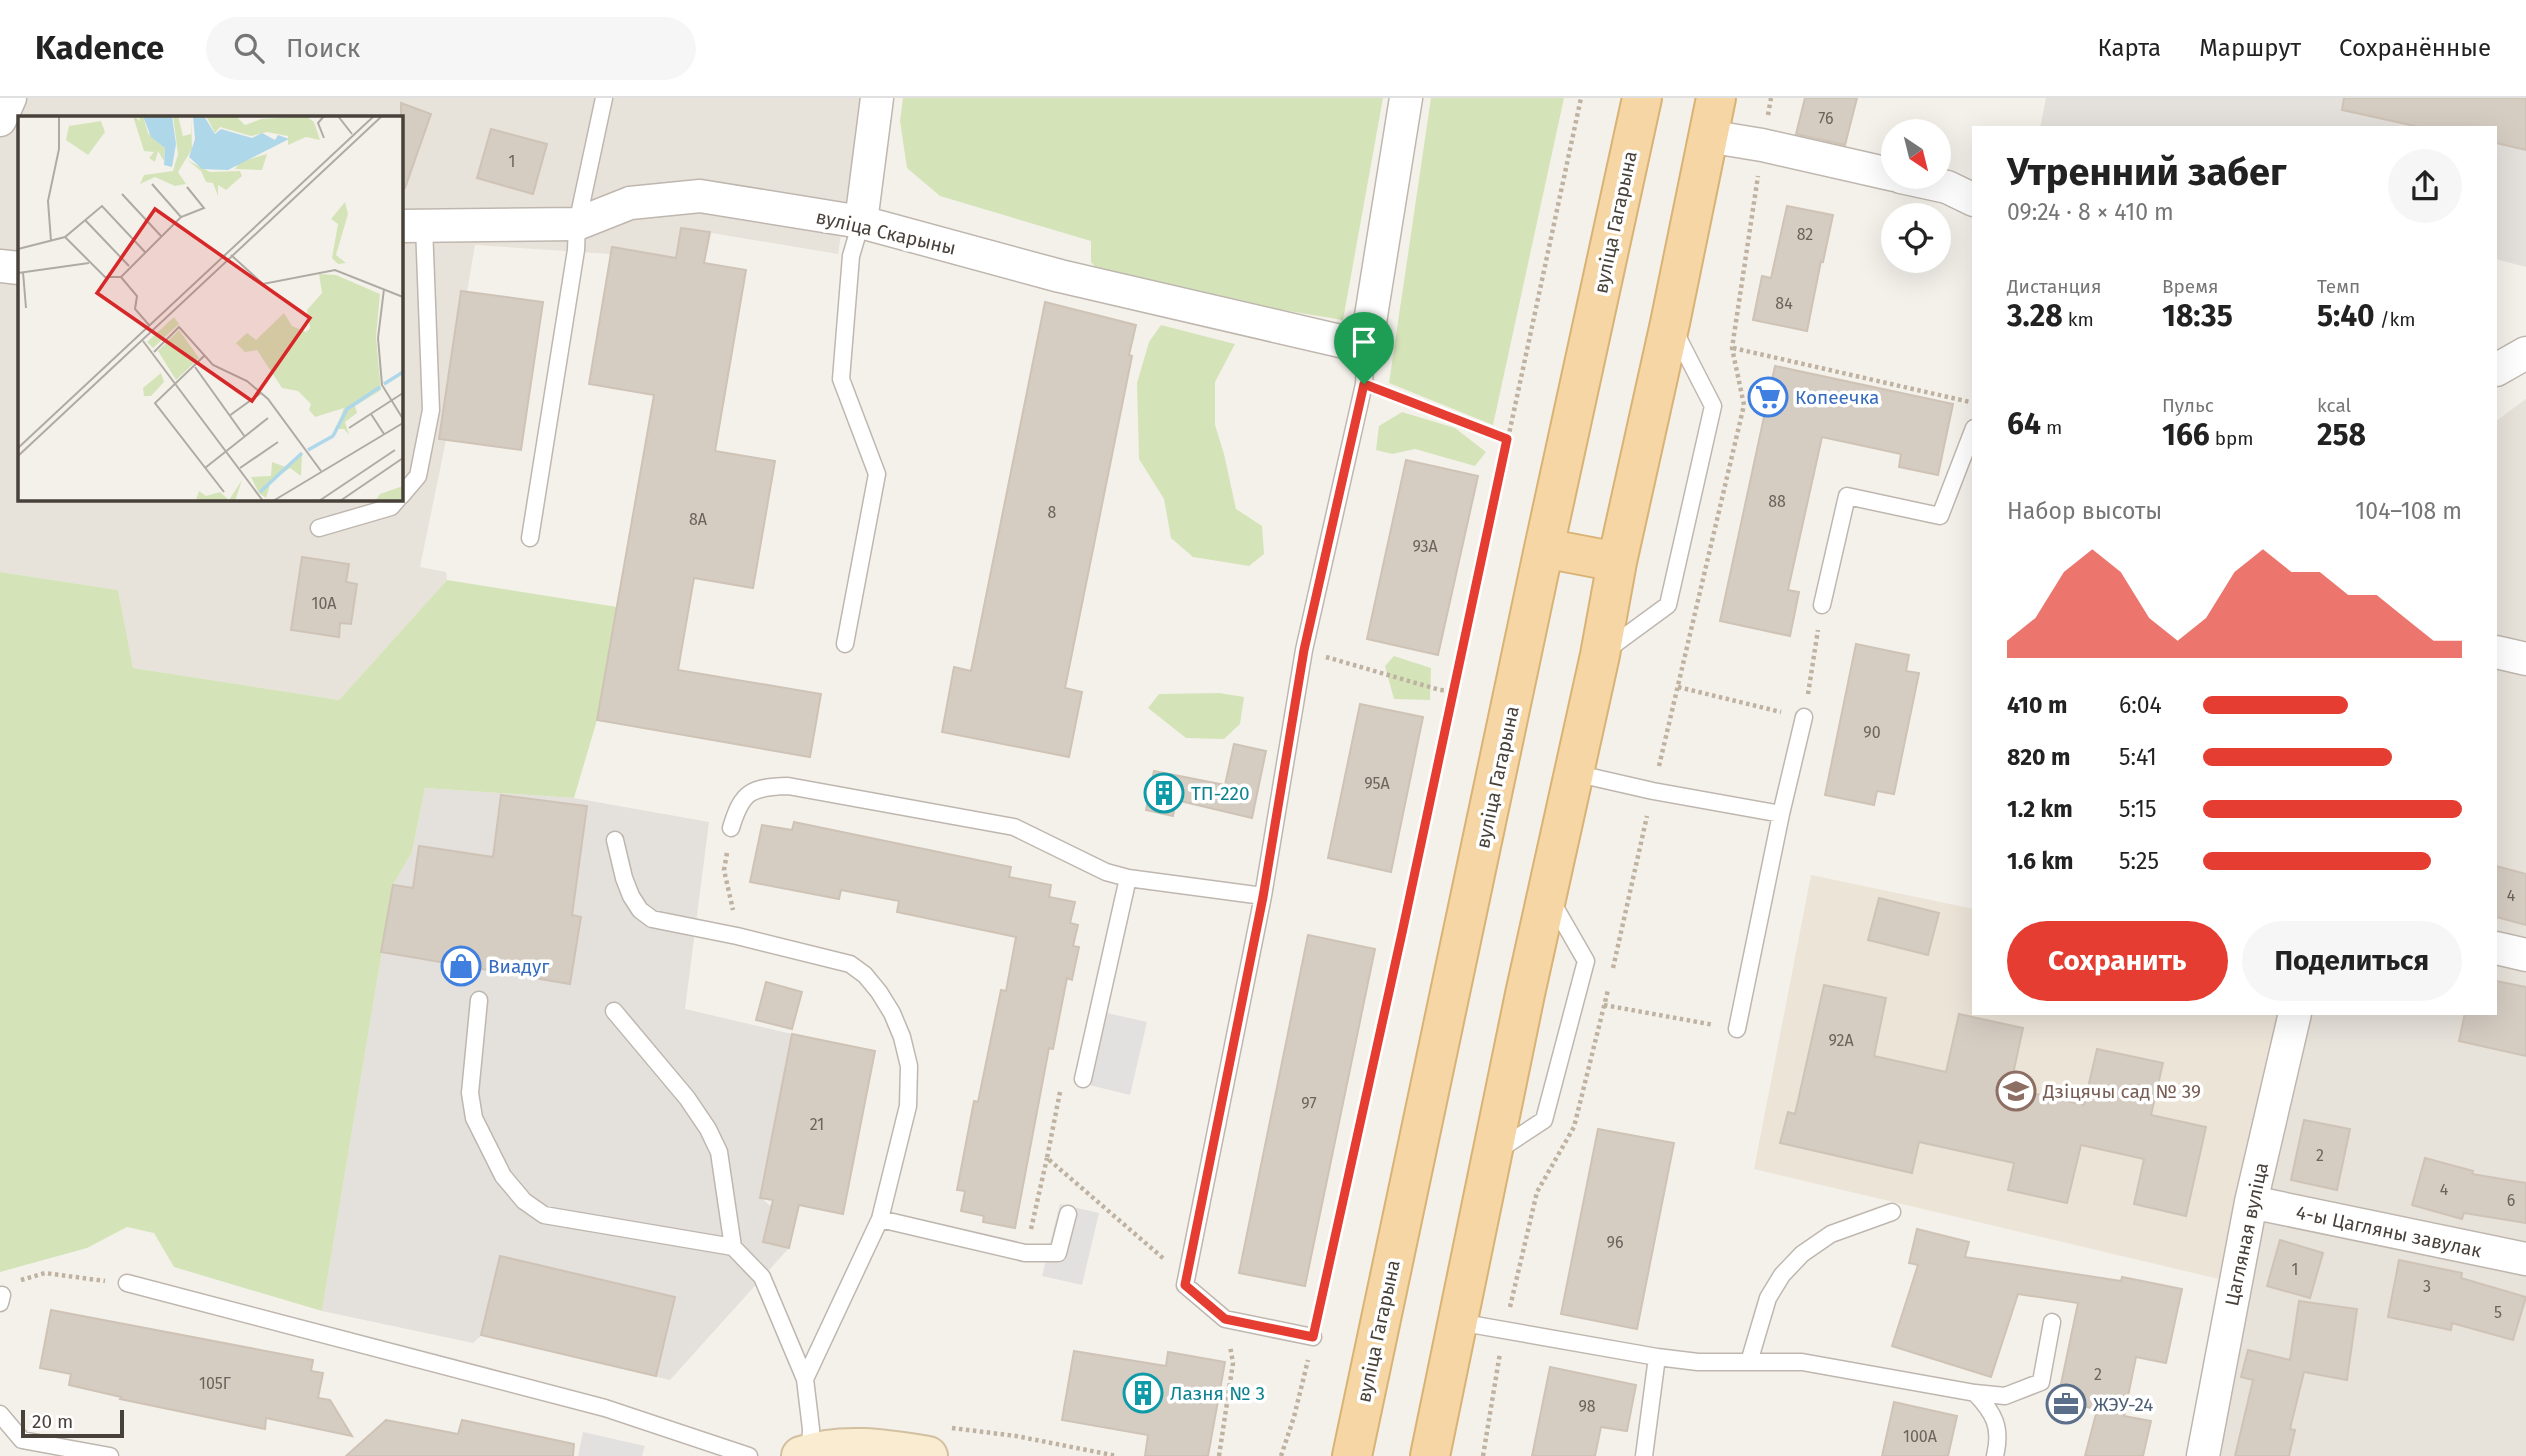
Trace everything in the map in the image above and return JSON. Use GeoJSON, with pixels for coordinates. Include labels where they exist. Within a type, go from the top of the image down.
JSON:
{"type":"FeatureCollection","features":[{"type":"Feature","properties":{"kind":"main road","name":"вуліца Гагарына"},"geometry":{"type":"LineString","coordinates":[[1352,1456],[1544,548],[1643,98]]}},
{"type":"Feature","properties":{"kind":"main road"},"geometry":{"type":"LineString","coordinates":[[1430,1456],[1716,98]]}},
{"type":"Feature","properties":{"kind":"main road"},"geometry":{"type":"LineString","coordinates":[[1544,548],[1617,562]]}},
{"type":"Feature","properties":{"kind":"street"},"geometry":{"type":"LineString","coordinates":[[0,120],[10,98]]}},
{"type":"Feature","properties":{"kind":"street"},"geometry":{"type":"LineString","coordinates":[[861,222],[877,98]]}},
{"type":"Feature","properties":{"kind":"street"},"geometry":{"type":"LineString","coordinates":[[1366,347],[1406,98]]}},
{"type":"Feature","properties":{"kind":"street"},"geometry":{"type":"LineString","coordinates":[[1707,136],[1762,145],[1881,172]]}},
{"type":"Feature","properties":{"kind":"street"},"geometry":{"type":"LineString","coordinates":[[1951,189],[1972,199]]}},
{"type":"Feature","properties":{"kind":"street","name":"вуліца Скарыны"},"geometry":{"type":"LineString","coordinates":[[412,226],[577,224],[630,203],[700,196],[861,222],[1060,276],[1366,347]]}},
{"type":"Feature","properties":{"kind":"street"},"geometry":{"type":"LineString","coordinates":[[0,266],[18,268]]}},
{"type":"Feature","properties":{"kind":"street"},"geometry":{"type":"LineString","coordinates":[[2497,369],[2526,352]]}},
{"type":"Feature","properties":{"kind":"street"},"geometry":{"type":"LineString","coordinates":[[2497,652],[2526,659]]}},
{"type":"Feature","properties":{"kind":"street"},"geometry":{"type":"LineString","coordinates":[[2497,948],[2526,955]]}},
{"type":"Feature","properties":{"kind":"street","name":"Цагляная вуліца"},"geometry":{"type":"LineString","coordinates":[[2203,1456],[2251,1202],[2295,1015]]}},
{"type":"Feature","properties":{"kind":"street","name":"4-ы Цагляны завулак"},"geometry":{"type":"LineString","coordinates":[[2251,1202],[2526,1259]]}},
{"type":"Feature","properties":{"kind":"street"},"geometry":{"type":"LineString","coordinates":[[807,1455],[843,1447],[883,1449],[928,1456]]}},
{"type":"Feature","properties":{"kind":"lane"},"geometry":{"type":"LineString","coordinates":[[530,538],[576,250],[577,224],[604,98]]}},
{"type":"Feature","properties":{"kind":"lane"},"geometry":{"type":"LineString","coordinates":[[845,644],[877,474],[841,379],[851,256],[861,222]]}},
{"type":"Feature","properties":{"kind":"lane"},"geometry":{"type":"LineString","coordinates":[[402,494],[418,476],[431,410],[412,226]]}},
{"type":"Feature","properties":{"kind":"lane"},"geometry":{"type":"LineString","coordinates":[[1600,655],[1668,605],[1713,406],[1670,323]]}},
{"type":"Feature","properties":{"kind":"lane"},"geometry":{"type":"LineString","coordinates":[[1313,1337],[1225,1319],[1185,1285],[1263,897],[1304,650],[1364,384],[1366,347]]}},
{"type":"Feature","properties":{"kind":"lane"},"geometry":{"type":"LineString","coordinates":[[1822,605],[1847,496],[1940,516],[1972,433]]}},
{"type":"Feature","properties":{"kind":"lane"},"geometry":{"type":"LineString","coordinates":[[318,528],[391,507],[397,500]]}},
{"type":"Feature","properties":{"kind":"lane"},"geometry":{"type":"LineString","coordinates":[[1737,1029],[1781,814],[1804,717]]}},
{"type":"Feature","properties":{"kind":"lane"},"geometry":{"type":"LineString","coordinates":[[1574,773],[1653,792],[1781,814]]}},
{"type":"Feature","properties":{"kind":"lane"},"geometry":{"type":"LineString","coordinates":[[731,828],[736,809],[743,797],[752,790],[788,786],[1014,827],[1106,872],[1128,878],[1263,897]]}},
{"type":"Feature","properties":{"kind":"lane"},"geometry":{"type":"LineString","coordinates":[[615,840],[624,878],[640,910],[652,919],[737,936],[850,964],[865,975],[892,1013],[902,1037],[909,1066],[908,1106],[880,1219],[805,1378]]}},
{"type":"Feature","properties":{"kind":"lane"},"geometry":{"type":"LineString","coordinates":[[1083,1079],[1128,878]]}},
{"type":"Feature","properties":{"kind":"lane"},"geometry":{"type":"LineString","coordinates":[[1492,1154],[1544,1120],[1586,961],[1547,894]]}},
{"type":"Feature","properties":{"kind":"lane"},"geometry":{"type":"LineString","coordinates":[[478,1000],[470,1093],[474,1118],[503,1176],[524,1201],[544,1215],[733,1247]]}},
{"type":"Feature","properties":{"kind":"lane"},"geometry":{"type":"LineString","coordinates":[[614,1011],[687,1098],[708,1129],[719,1152],[733,1247],[762,1277],[805,1378],[811,1429],[807,1455]]}},
{"type":"Feature","properties":{"kind":"lane"},"geometry":{"type":"LineString","coordinates":[[1749,1362],[1768,1298],[1782,1275],[1802,1254],[1831,1234],[1892,1212]]}},
{"type":"Feature","properties":{"kind":"lane"},"geometry":{"type":"LineString","coordinates":[[880,1219],[1025,1253],[1058,1253],[1068,1214]]}},
{"type":"Feature","properties":{"kind":"lane"},"geometry":{"type":"LineString","coordinates":[[127,1283],[605,1408],[749,1456]]}},
{"type":"Feature","properties":{"kind":"lane"},"geometry":{"type":"LineString","coordinates":[[1458,1322],[1657,1357],[1698,1362],[1802,1362],[2005,1396],[2041,1382],[2052,1322]]}},
{"type":"Feature","properties":{"kind":"lane"},"geometry":{"type":"LineString","coordinates":[[1644,1456],[1657,1357]]}},
{"type":"Feature","properties":{"kind":"lane"},"geometry":{"type":"LineString","coordinates":[[1975,1393],[1990,1410],[1997,1427],[1998,1445],[1995,1456]]}},
{"type":"Feature","properties":{"kind":"lane"},"geometry":{"type":"LineString","coordinates":[[0,1414],[22,1440],[110,1456]]}},
{"type":"Feature","properties":{"kind":"path"},"geometry":{"type":"LineString","coordinates":[[1281,1456],[1294,1417],[1313,1337],[1581,98]]}},
{"type":"Feature","properties":{"kind":"path"},"geometry":{"type":"LineString","coordinates":[[1732,348],[1972,403]]}},
{"type":"Feature","properties":{"kind":"path"},"geometry":{"type":"LineString","coordinates":[[1364,384],[1507,439]]}},
{"type":"Feature","properties":{"kind":"path"},"geometry":{"type":"LineString","coordinates":[[1678,687],[1804,717],[1822,605]]}},
{"type":"Feature","properties":{"kind":"path"},"geometry":{"type":"LineString","coordinates":[[1304,650],[1440,690],[1453,691]]}},
{"type":"Feature","properties":{"kind":"path"},"geometry":{"type":"LineString","coordinates":[[731,828],[724,870],[737,936]]}},
{"type":"Feature","properties":{"kind":"path"},"geometry":{"type":"LineString","coordinates":[[1604,1005],[1737,1029]]}},
{"type":"Feature","properties":{"kind":"path"},"geometry":{"type":"LineString","coordinates":[[1025,1253],[1047,1158]]}},
{"type":"Feature","properties":{"kind":"path"},"geometry":{"type":"LineString","coordinates":[[1109,1212],[1171,1265]]}},
{"type":"Feature","properties":{"kind":"path"},"geometry":{"type":"LineString","coordinates":[[1,1299],[9,1287],[44,1273],[127,1283]]}},
{"type":"Feature","properties":{"kind":"path"},"geometry":{"type":"LineString","coordinates":[[1219,1456],[1233,1363],[1225,1319]]}},
{"type":"Feature","properties":{"kind":"shaded area"},"geometry":{"type":"Polygon","coordinates":[[[0,98],[861,98],[838,254],[682,228],[676,258],[613,247],[611,254],[475,245],[467,292],[460,291],[439,438],[446,440],[420,567],[446,572],[447,580],[339,700],[133,668],[118,590],[0,572],[0,98]]]}},
{"type":"Feature","properties":{"kind":"shaded area"},"geometry":{"type":"Polygon","coordinates":[[[2046,98],[2526,98],[2526,267],[2497,259],[2497,126],[2040,126],[2046,98]]]}},
{"type":"Feature","properties":{"kind":"shaded area"},"geometry":{"type":"Polygon","coordinates":[[[2526,399],[2526,1456],[2208,1456],[2309,1015],[2497,1015],[2497,420],[2526,399]]]}},
{"type":"Feature","properties":{"kind":"shaded area"},"geometry":{"type":"Polygon","coordinates":[[[425,788],[574,798],[709,822],[685,1009],[792,1034],[760,1197],[772,1207],[764,1242],[789,1248],[670,1380],[482,1335],[473,1343],[322,1311],[393,885],[412,852],[425,788]]]}},
{"type":"Feature","properties":{"kind":"shaded area","name":"Дзіцячы сад № 39"},"geometry":{"type":"Polygon","coordinates":[[[1811,875],[1972,909],[1972,1015],[2279,1015],[2223,1280],[1754,1169],[1811,875]]]}},
{"type":"Feature","properties":{"kind":"shaded area"},"geometry":{"type":"Polygon","coordinates":[[[1107,1013],[1147,1022],[1130,1095],[1089,1085],[1107,1013]]]}},
{"type":"Feature","properties":{"kind":"shaded area"},"geometry":{"type":"Polygon","coordinates":[[[1060,1204],[1099,1213],[1082,1285],[1042,1276],[1060,1204]]]}},
{"type":"Feature","properties":{"kind":"shaded area"},"geometry":{"type":"Polygon","coordinates":[[[583,1432],[645,1446],[642,1456],[578,1456],[583,1432]]]}},
{"type":"Feature","properties":{"kind":"green space"},"geometry":{"type":"Polygon","coordinates":[[[903,98],[1383,98],[1343,320],[1107,281],[1091,262],[1091,241],[940,196],[907,168],[900,121],[903,98]]]}},
{"type":"Feature","properties":{"kind":"green space"},"geometry":{"type":"Polygon","coordinates":[[[1431,98],[1564,98],[1493,425],[1389,383],[1431,98]]]}},
{"type":"Feature","properties":{"kind":"green space"},"geometry":{"type":"Polygon","coordinates":[[[1161,325],[1235,344],[1215,382],[1215,425],[1236,509],[1262,526],[1264,554],[1249,566],[1193,557],[1171,538],[1164,499],[1139,459],[1137,383],[1149,342],[1161,325]]]}},
{"type":"Feature","properties":{"kind":"green space"},"geometry":{"type":"Polygon","coordinates":[[[1402,412],[1455,428],[1486,452],[1475,466],[1415,449],[1392,454],[1376,450],[1379,426],[1402,412]]]}},
{"type":"Feature","properties":{"kind":"green space"},"geometry":{"type":"Polygon","coordinates":[[[0,572],[118,590],[133,668],[339,700],[447,580],[617,607],[597,720],[574,798],[425,788],[412,852],[393,885],[322,1311],[174,1267],[154,1233],[127,1227],[87,1248],[0,1272],[0,572]]]}},
{"type":"Feature","properties":{"kind":"green space"},"geometry":{"type":"Polygon","coordinates":[[[1394,656],[1431,668],[1430,700],[1394,699],[1385,666],[1394,656]]]}},
{"type":"Feature","properties":{"kind":"green space"},"geometry":{"type":"Polygon","coordinates":[[[1219,693],[1244,697],[1240,724],[1224,739],[1186,738],[1148,708],[1159,694],[1219,693]]]}},
{"type":"Feature","properties":{"kind":"building"},"geometry":{"type":"Polygon","coordinates":[[[1805,98],[1857,98],[1845,145],[1796,134],[1805,98]]]}},
{"type":"Feature","properties":{"kind":"building"},"geometry":{"type":"Polygon","coordinates":[[[2344,98],[2526,98],[2526,150],[2497,143],[2497,126],[2415,126],[2342,110],[2344,98]]]}},
{"type":"Feature","properties":{"kind":"building"},"geometry":{"type":"Polygon","coordinates":[[[401,103],[431,114],[405,188],[402,188],[401,103]]]}},
{"type":"Feature","properties":{"kind":"building"},"geometry":{"type":"Polygon","coordinates":[[[491,129],[547,144],[533,194],[477,178],[491,129]]]}},
{"type":"Feature","properties":{"kind":"building"},"geometry":{"type":"Polygon","coordinates":[[[1787,206],[1833,215],[1807,331],[1753,320],[1762,276],[1771,278],[1787,206]]]}},
{"type":"Feature","properties":{"kind":"building"},"geometry":{"type":"Polygon","coordinates":[[[681,228],[710,232],[704,263],[746,270],[715,451],[775,461],[753,588],[694,578],[678,670],[821,694],[810,757],[597,720],[654,395],[589,384],[612,247],[676,258],[681,228]]]}},
{"type":"Feature","properties":{"kind":"building"},"geometry":{"type":"Polygon","coordinates":[[[461,291],[543,302],[521,450],[439,439],[461,291]]]}},
{"type":"Feature","properties":{"kind":"building"},"geometry":{"type":"Polygon","coordinates":[[[1045,302],[1136,325],[1065,688],[1082,692],[1069,757],[942,732],[954,667],[971,671],[1045,302]]]}},
{"type":"Feature","properties":{"kind":"building"},"geometry":{"type":"Polygon","coordinates":[[[1775,366],[1953,404],[1938,475],[1899,467],[1901,454],[1822,437],[1788,590],[1799,592],[1790,636],[1720,621],[1775,366]]]}},
{"type":"Feature","properties":{"kind":"building"},"geometry":{"type":"Polygon","coordinates":[[[1406,460],[1478,476],[1438,655],[1367,639],[1406,460]]]}},
{"type":"Feature","properties":{"kind":"building"},"geometry":{"type":"Polygon","coordinates":[[[302,557],[349,564],[346,582],[357,584],[351,624],[340,623],[339,637],[291,630],[302,557]]]}},
{"type":"Feature","properties":{"kind":"building"},"geometry":{"type":"Polygon","coordinates":[[[1856,644],[1909,655],[1906,671],[1919,673],[1894,794],[1877,791],[1874,805],[1825,795],[1856,644]]]}},
{"type":"Feature","properties":{"kind":"building"},"geometry":{"type":"Polygon","coordinates":[[[1360,704],[1423,717],[1391,872],[1328,858],[1360,704]]]}},
{"type":"Feature","properties":{"kind":"building"},"geometry":{"type":"Polygon","coordinates":[[[1234,744],[1266,751],[1252,818],[1176,800],[1173,816],[1146,810],[1154,771],[1225,785],[1234,744]]]}},
{"type":"Feature","properties":{"kind":"building"},"geometry":{"type":"Polygon","coordinates":[[[501,795],[587,806],[572,915],[581,917],[570,984],[381,952],[393,885],[413,888],[419,846],[493,857],[501,795]]]}},
{"type":"Feature","properties":{"kind":"building"},"geometry":{"type":"Polygon","coordinates":[[[794,822],[1011,867],[1009,877],[1051,885],[1049,897],[1075,902],[1070,923],[1078,925],[1073,946],[1079,947],[1072,980],[1067,978],[1053,1049],[1049,1048],[1015,1228],[983,1222],[984,1216],[961,1211],[965,1191],[957,1190],[974,1101],[978,1102],[1001,990],[1006,991],[1016,937],[897,912],[899,901],[841,890],[839,899],[750,882],[762,825],[792,830],[794,822]]]}},
{"type":"Feature","properties":{"kind":"building"},"geometry":{"type":"Polygon","coordinates":[[[2497,866],[2526,874],[2526,925],[2497,917],[2497,866]]]}},
{"type":"Feature","properties":{"kind":"building"},"geometry":{"type":"Polygon","coordinates":[[[1879,898],[1939,913],[1928,955],[1868,940],[1879,898]]]}},
{"type":"Feature","properties":{"kind":"building"},"geometry":{"type":"Polygon","coordinates":[[[1308,935],[1375,949],[1305,1286],[1239,1273],[1308,935]]]}},
{"type":"Feature","properties":{"kind":"building"},"geometry":{"type":"Polygon","coordinates":[[[2497,981],[2526,987],[2526,1056],[2459,1041],[2465,1015],[2497,1015],[2497,981]]]}},
{"type":"Feature","properties":{"kind":"building"},"geometry":{"type":"Polygon","coordinates":[[[766,982],[802,992],[792,1029],[756,1020],[766,982]]]}},
{"type":"Feature","properties":{"kind":"building"},"geometry":{"type":"Polygon","coordinates":[[[1824,985],[1886,998],[1874,1056],[1946,1072],[1959,1014],[2023,1028],[2010,1088],[2084,1105],[2097,1049],[2163,1063],[2151,1115],[2206,1127],[2186,1216],[2134,1204],[2144,1159],[2081,1145],[2067,1203],[2008,1190],[2014,1163],[1919,1142],[1912,1173],[1780,1143],[1788,1112],[1795,1114],[1824,985]]]}},
{"type":"Feature","properties":{"kind":"building"},"geometry":{"type":"Polygon","coordinates":[[[792,1034],[875,1051],[843,1214],[799,1205],[789,1248],[763,1242],[773,1200],[760,1198],[792,1034]]]}},
{"type":"Feature","properties":{"kind":"building"},"geometry":{"type":"Polygon","coordinates":[[[2304,1120],[2350,1129],[2337,1190],[2291,1180],[2304,1120]]]}},
{"type":"Feature","properties":{"kind":"building"},"geometry":{"type":"Polygon","coordinates":[[[1598,1129],[1674,1143],[1637,1329],[1561,1314],[1598,1129]]]}},
{"type":"Feature","properties":{"kind":"building"},"geometry":{"type":"Polygon","coordinates":[[[2425,1158],[2473,1171],[2472,1174],[2526,1183],[2526,1223],[2464,1213],[2462,1219],[2412,1205],[2425,1158]]]}},
{"type":"Feature","properties":{"kind":"building"},"geometry":{"type":"Polygon","coordinates":[[[1917,1229],[1969,1242],[1965,1257],[2121,1281],[2122,1277],[2182,1289],[2166,1363],[2136,1357],[2124,1416],[2151,1421],[2143,1456],[2085,1456],[2097,1410],[2058,1398],[2078,1303],[2018,1294],[1991,1377],[1892,1346],[1918,1265],[1909,1263],[1917,1229]]]}},
{"type":"Feature","properties":{"kind":"building"},"geometry":{"type":"Polygon","coordinates":[[[2280,1240],[2323,1253],[2310,1298],[2267,1286],[2280,1240]]]}},
{"type":"Feature","properties":{"kind":"building"},"geometry":{"type":"Polygon","coordinates":[[[500,1256],[675,1297],[656,1376],[481,1335],[500,1256]]]}},
{"type":"Feature","properties":{"kind":"building"},"geometry":{"type":"Polygon","coordinates":[[[2399,1260],[2462,1273],[2461,1278],[2526,1297],[2513,1340],[2452,1323],[2451,1330],[2388,1317],[2399,1260]]]}},
{"type":"Feature","properties":{"kind":"building"},"geometry":{"type":"Polygon","coordinates":[[[2299,1301],[2357,1309],[2347,1380],[2304,1372],[2290,1429],[2295,1430],[2289,1456],[2235,1456],[2253,1380],[2241,1377],[2248,1350],[2290,1360],[2299,1301]]]}},
{"type":"Feature","properties":{"kind":"building"},"geometry":{"type":"Polygon","coordinates":[[[51,1310],[313,1360],[311,1371],[323,1373],[318,1398],[330,1400],[352,1436],[266,1418],[265,1429],[120,1399],[121,1397],[69,1385],[71,1374],[40,1368],[51,1310]]]}},
{"type":"Feature","properties":{"kind":"building","name":"Лазня № 3"},"geometry":{"type":"Polygon","coordinates":[[[1074,1351],[1166,1366],[1168,1352],[1225,1362],[1208,1456],[1145,1456],[1148,1435],[1062,1420],[1074,1351]]]}},
{"type":"Feature","properties":{"kind":"building"},"geometry":{"type":"Polygon","coordinates":[[[1550,1367],[1636,1385],[1627,1431],[1601,1427],[1595,1456],[1532,1456],[1550,1367]]]}},
{"type":"Feature","properties":{"kind":"building"},"geometry":{"type":"Polygon","coordinates":[[[1894,1402],[1957,1416],[1948,1456],[1882,1456],[1894,1402]]]}},
{"type":"Feature","properties":{"kind":"building"},"geometry":{"type":"Polygon","coordinates":[[[386,1420],[458,1434],[462,1420],[574,1444],[573,1456],[346,1456],[386,1420]]]}},
{"type":"Feature","properties":{"kind":"place","name":"Копеечка"},"geometry":{"type":"Point","coordinates":[1768,397]}},
{"type":"Feature","properties":{"kind":"place","name":"ТП-220"},"geometry":{"type":"Point","coordinates":[1164,793]}},
{"type":"Feature","properties":{"kind":"place","name":"Виадуг"},"geometry":{"type":"Point","coordinates":[461,966]}},
{"type":"Feature","properties":{"kind":"place","name":"Дзіцячы сад № 39"},"geometry":{"type":"Point","coordinates":[2016,1091]}},
{"type":"Feature","properties":{"kind":"place","name":"Лазня № 3"},"geometry":{"type":"Point","coordinates":[1143,1393]}},
{"type":"Feature","properties":{"kind":"place","name":"ЖЭУ-24"},"geometry":{"type":"Point","coordinates":[2066,1404]}},
{"type":"Feature","properties":{"kind":"route"},"geometry":{"type":"LineString","coordinates":[[1364,384],[1507,439],[1313,1337],[1225,1319],[1185,1285],[1263,897],[1304,650],[1364,384]]}}]}
